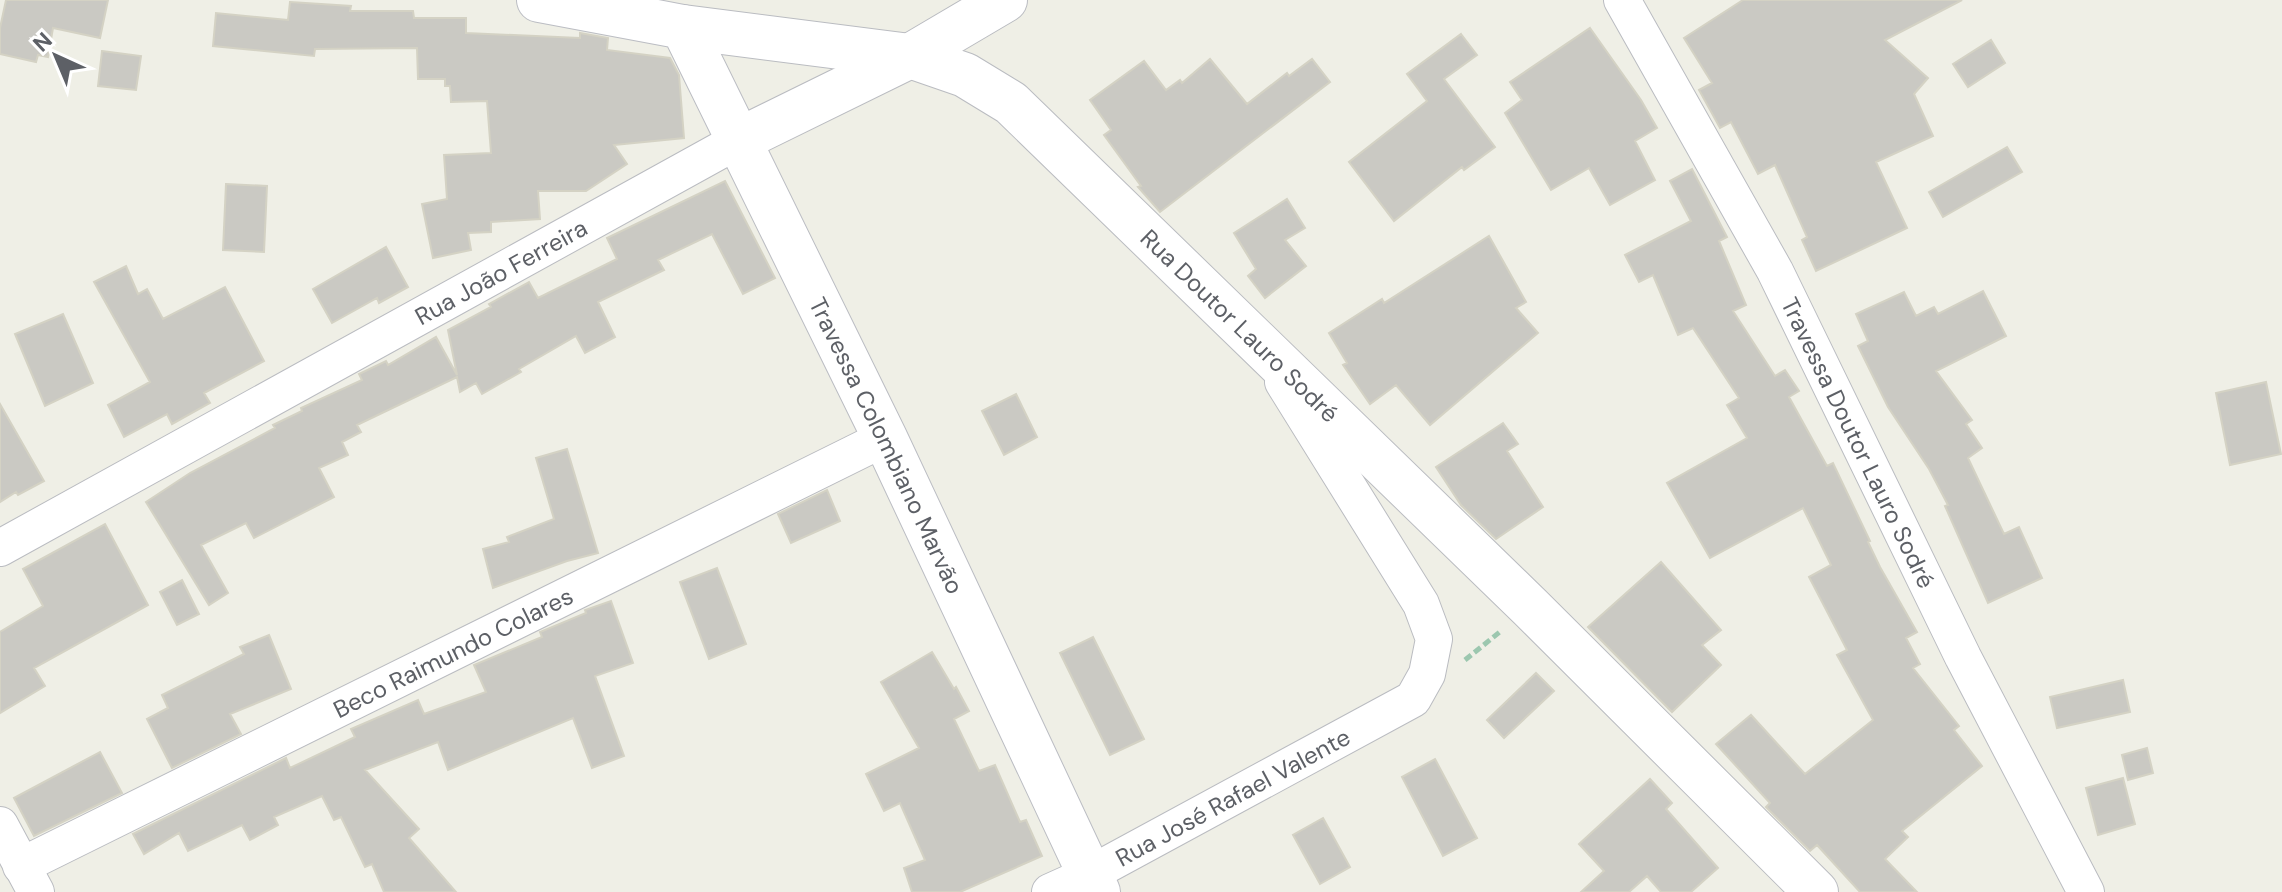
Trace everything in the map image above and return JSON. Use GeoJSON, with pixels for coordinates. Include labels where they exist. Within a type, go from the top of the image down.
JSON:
{"type":"FeatureCollection","features":[{"type":"Feature","properties":{"kind":"street","name":"Rua Doutor Lauro Sodré"},"geometry":{"type":"LineString","coordinates":[[539,0],[677,14],[910,56],[965,75],[1011,103],[1530,607],[1816,892]]}},
{"type":"Feature","properties":{"kind":"street","name":"Rua João Ferreira"},"geometry":{"type":"LineString","coordinates":[[0,548],[739,140],[910,56],[1005,0]]}},
{"type":"Feature","properties":{"kind":"street","name":"Travessa Doutor Lauro Sodré"},"geometry":{"type":"LineString","coordinates":[[1622,0],[1775,271],[1963,657],[2086,892]]}},
{"type":"Feature","properties":{"kind":"street","name":"Travessa Colombiano Marvão"},"geometry":{"type":"LineString","coordinates":[[677,14],[885,438],[1094,883]]}},
{"type":"Feature","properties":{"kind":"street"},"geometry":{"type":"LineString","coordinates":[[1259,344],[1421,604],[1434,639],[1427,674],[1413,699]]}},
{"type":"Feature","properties":{"kind":"street","name":"Beco Raimundo Colares"},"geometry":{"type":"LineString","coordinates":[[28,879],[885,438]]}},
{"type":"Feature","properties":{"kind":"street","name":"Rua José Rafael Valente"},"geometry":{"type":"LineString","coordinates":[[1050,892],[1094,883],[1413,699]]}},
{"type":"Feature","properties":{"kind":"street"},"geometry":{"type":"LineString","coordinates":[[0,825],[28,879]]}},
{"type":"Feature","properties":{"kind":"path"},"geometry":{"type":"LineString","coordinates":[[1413,699],[1530,607]]}},
{"type":"Feature","properties":{"kind":"building"},"geometry":{"type":"Polygon","coordinates":[[[6,0],[108,0],[100,38],[53,28],[48,57],[38,55],[36,62],[0,54],[0,28],[6,0]]]}},
{"type":"Feature","properties":{"kind":"building"},"geometry":{"type":"Polygon","coordinates":[[[1743,0],[1962,0],[1885,40],[1928,78],[1914,94],[1933,136],[1876,162],[1907,228],[1816,271],[1802,240],[1807,237],[1775,165],[1758,174],[1731,122],[1720,128],[1699,90],[1712,83],[1684,38],[1743,0]]]}},
{"type":"Feature","properties":{"kind":"building"},"geometry":{"type":"Polygon","coordinates":[[[290,2],[351,6],[350,11],[413,11],[414,18],[466,18],[466,33],[580,38],[580,33],[608,38],[607,50],[670,58],[679,75],[684,138],[614,145],[627,164],[586,191],[538,191],[540,219],[491,222],[491,232],[468,233],[471,250],[433,258],[422,204],[447,199],[444,155],[491,153],[487,101],[451,102],[450,86],[445,86],[445,79],[418,79],[417,48],[315,49],[314,56],[213,46],[216,13],[288,20],[290,2]]]}},
{"type":"Feature","properties":{"kind":"building"},"geometry":{"type":"Polygon","coordinates":[[[1590,28],[1657,128],[1635,141],[1655,180],[1610,205],[1589,168],[1551,190],[1505,113],[1522,100],[1510,82],[1590,28]]]}},
{"type":"Feature","properties":{"kind":"building"},"geometry":{"type":"Polygon","coordinates":[[[1461,34],[1477,55],[1444,79],[1495,147],[1464,170],[1462,167],[1394,221],[1349,162],[1427,101],[1407,74],[1461,34]]]}},
{"type":"Feature","properties":{"kind":"building"},"geometry":{"type":"Polygon","coordinates":[[[1991,40],[2005,63],[1968,87],[1953,64],[1991,40]]]}},
{"type":"Feature","properties":{"kind":"building"},"geometry":{"type":"Polygon","coordinates":[[[102,51],[141,56],[136,90],[98,86],[102,51]]]}},
{"type":"Feature","properties":{"kind":"building"},"geometry":{"type":"Polygon","coordinates":[[[1210,59],[1247,104],[1287,73],[1289,76],[1312,59],[1330,82],[1160,212],[1138,187],[1141,186],[1104,135],[1111,130],[1090,100],[1144,61],[1166,90],[1180,80],[1182,83],[1210,59]]]}},
{"type":"Feature","properties":{"kind":"building"},"geometry":{"type":"Polygon","coordinates":[[[2007,147],[2022,172],[1943,217],[1929,192],[2007,147]]]}},
{"type":"Feature","properties":{"kind":"building"},"geometry":{"type":"Polygon","coordinates":[[[1692,169],[1727,237],[1719,241],[1746,305],[1733,311],[1775,376],[1785,370],[1799,391],[1789,397],[1827,466],[1833,463],[1880,567],[1917,632],[1906,638],[1920,664],[1913,668],[1959,726],[1954,730],[1982,766],[1902,831],[1908,837],[1885,859],[1917,892],[1860,892],[1817,845],[1810,851],[1766,807],[1770,803],[1716,744],[1751,715],[1805,774],[1873,720],[1837,655],[1847,650],[1809,577],[1831,565],[1803,508],[1710,558],[1667,483],[1747,438],[1727,405],[1739,398],[1693,328],[1678,335],[1653,275],[1639,282],[1625,255],[1691,221],[1670,181],[1692,169]]]}},
{"type":"Feature","properties":{"kind":"building"},"geometry":{"type":"Polygon","coordinates":[[[725,181],[775,278],[743,294],[712,234],[658,260],[664,270],[598,302],[615,337],[585,353],[576,336],[482,394],[476,383],[460,392],[457,377],[357,425],[361,432],[342,442],[348,455],[319,468],[334,497],[254,538],[246,523],[201,545],[228,593],[209,605],[146,502],[190,473],[275,428],[273,425],[302,411],[301,408],[362,380],[359,374],[386,361],[388,365],[436,337],[457,375],[448,330],[529,282],[538,298],[617,259],[607,238],[725,181]]]}},
{"type":"Feature","properties":{"kind":"building"},"geometry":{"type":"Polygon","coordinates":[[[226,184],[267,186],[264,252],[223,250],[226,184]]]}},
{"type":"Feature","properties":{"kind":"building"},"geometry":{"type":"Polygon","coordinates":[[[1287,199],[1305,228],[1285,240],[1306,266],[1265,298],[1248,276],[1256,269],[1234,233],[1287,199]]]}},
{"type":"Feature","properties":{"kind":"building"},"geometry":{"type":"Polygon","coordinates":[[[1489,236],[1526,302],[1516,308],[1538,333],[1430,425],[1396,385],[1370,404],[1343,365],[1347,363],[1329,333],[1382,299],[1384,303],[1489,236]]]}},
{"type":"Feature","properties":{"kind":"building"},"geometry":{"type":"Polygon","coordinates":[[[386,247],[408,287],[379,303],[377,298],[332,323],[313,289],[386,247]]]}},
{"type":"Feature","properties":{"kind":"building"},"geometry":{"type":"Polygon","coordinates":[[[126,266],[138,294],[147,289],[163,319],[225,287],[264,361],[204,393],[210,403],[172,424],[167,414],[124,437],[108,405],[150,382],[94,282],[126,266]]]}},
{"type":"Feature","properties":{"kind":"building"},"geometry":{"type":"Polygon","coordinates":[[[1983,291],[2006,336],[1936,371],[1972,420],[1966,424],[1982,448],[1968,458],[2004,534],[2019,527],[2042,578],[1988,603],[1945,506],[1948,505],[1929,469],[1888,407],[1858,346],[1868,341],[1856,314],[1904,292],[1916,316],[1934,307],[1938,314],[1983,291]]]}},
{"type":"Feature","properties":{"kind":"building"},"geometry":{"type":"Polygon","coordinates":[[[63,314],[93,383],[45,406],[15,334],[63,314]]]}},
{"type":"Feature","properties":{"kind":"building"},"geometry":{"type":"Polygon","coordinates":[[[2266,382],[2281,454],[2230,465],[2216,393],[2266,382]]]}},
{"type":"Feature","properties":{"kind":"building"},"geometry":{"type":"Polygon","coordinates":[[[1016,394],[1037,437],[1004,455],[982,411],[1016,394]]]}},
{"type":"Feature","properties":{"kind":"building"},"geometry":{"type":"Polygon","coordinates":[[[0,404],[44,481],[0,502],[0,404]]]}},
{"type":"Feature","properties":{"kind":"building"},"geometry":{"type":"Polygon","coordinates":[[[1503,423],[1518,444],[1507,451],[1543,507],[1496,539],[1461,505],[1436,467],[1503,423]]]}},
{"type":"Feature","properties":{"kind":"building"},"geometry":{"type":"Polygon","coordinates":[[[567,449],[598,553],[493,588],[483,549],[509,542],[507,537],[554,519],[536,458],[567,449]]]}},
{"type":"Feature","properties":{"kind":"building"},"geometry":{"type":"Polygon","coordinates":[[[827,490],[840,521],[791,543],[778,514],[827,490]]]}},
{"type":"Feature","properties":{"kind":"building"},"geometry":{"type":"Polygon","coordinates":[[[105,524],[148,605],[34,668],[45,686],[0,713],[0,632],[43,606],[23,569],[105,524]]]}},
{"type":"Feature","properties":{"kind":"building"},"geometry":{"type":"Polygon","coordinates":[[[1661,562],[1721,630],[1702,645],[1721,665],[1672,712],[1588,627],[1661,562]]]}},
{"type":"Feature","properties":{"kind":"building"},"geometry":{"type":"Polygon","coordinates":[[[717,568],[746,644],[709,659],[680,582],[717,568]]]}},
{"type":"Feature","properties":{"kind":"building"},"geometry":{"type":"Polygon","coordinates":[[[182,580],[199,614],[177,625],[160,592],[182,580]]]}},
{"type":"Feature","properties":{"kind":"building"},"geometry":{"type":"Polygon","coordinates":[[[611,601],[633,663],[595,676],[624,756],[592,768],[573,718],[448,770],[438,742],[365,770],[419,829],[409,838],[456,892],[384,892],[372,864],[365,867],[341,817],[334,820],[322,796],[274,817],[278,825],[250,840],[242,825],[188,851],[179,833],[144,854],[133,834],[286,758],[290,768],[355,737],[351,729],[418,700],[424,714],[486,692],[474,665],[542,637],[540,632],[611,601]]]}},
{"type":"Feature","properties":{"kind":"building"},"geometry":{"type":"Polygon","coordinates":[[[269,635],[291,689],[230,714],[241,734],[172,768],[147,719],[168,708],[162,695],[244,654],[240,647],[269,635]]]}},
{"type":"Feature","properties":{"kind":"building"},"geometry":{"type":"Polygon","coordinates":[[[1093,637],[1144,739],[1110,755],[1060,653],[1093,637]]]}},
{"type":"Feature","properties":{"kind":"building"},"geometry":{"type":"Polygon","coordinates":[[[932,652],[969,711],[954,719],[979,771],[995,765],[1020,822],[1026,820],[1042,856],[960,892],[912,892],[904,868],[925,860],[900,803],[884,811],[866,774],[919,748],[881,682],[932,652]]]}},
{"type":"Feature","properties":{"kind":"building"},"geometry":{"type":"Polygon","coordinates":[[[1536,673],[1554,691],[1504,738],[1487,720],[1536,673]]]}},
{"type":"Feature","properties":{"kind":"building"},"geometry":{"type":"Polygon","coordinates":[[[2123,680],[2130,712],[2057,728],[2050,697],[2123,680]]]}},
{"type":"Feature","properties":{"kind":"building"},"geometry":{"type":"Polygon","coordinates":[[[2147,748],[2153,773],[2128,780],[2122,755],[2147,748]]]}},
{"type":"Feature","properties":{"kind":"building"},"geometry":{"type":"Polygon","coordinates":[[[100,752],[122,793],[34,836],[14,798],[100,752]]]}},
{"type":"Feature","properties":{"kind":"building"},"geometry":{"type":"Polygon","coordinates":[[[1435,759],[1477,838],[1443,856],[1402,777],[1435,759]]]}},
{"type":"Feature","properties":{"kind":"building"},"geometry":{"type":"Polygon","coordinates":[[[2123,778],[2135,824],[2098,835],[2086,788],[2123,778]]]}},
{"type":"Feature","properties":{"kind":"building"},"geometry":{"type":"Polygon","coordinates":[[[1650,779],[1672,803],[1666,809],[1718,868],[1691,892],[1661,892],[1647,876],[1629,892],[1581,892],[1604,871],[1579,844],[1650,779]]]}},
{"type":"Feature","properties":{"kind":"building"},"geometry":{"type":"Polygon","coordinates":[[[1323,818],[1350,867],[1320,884],[1293,835],[1323,818]]]}}]}
